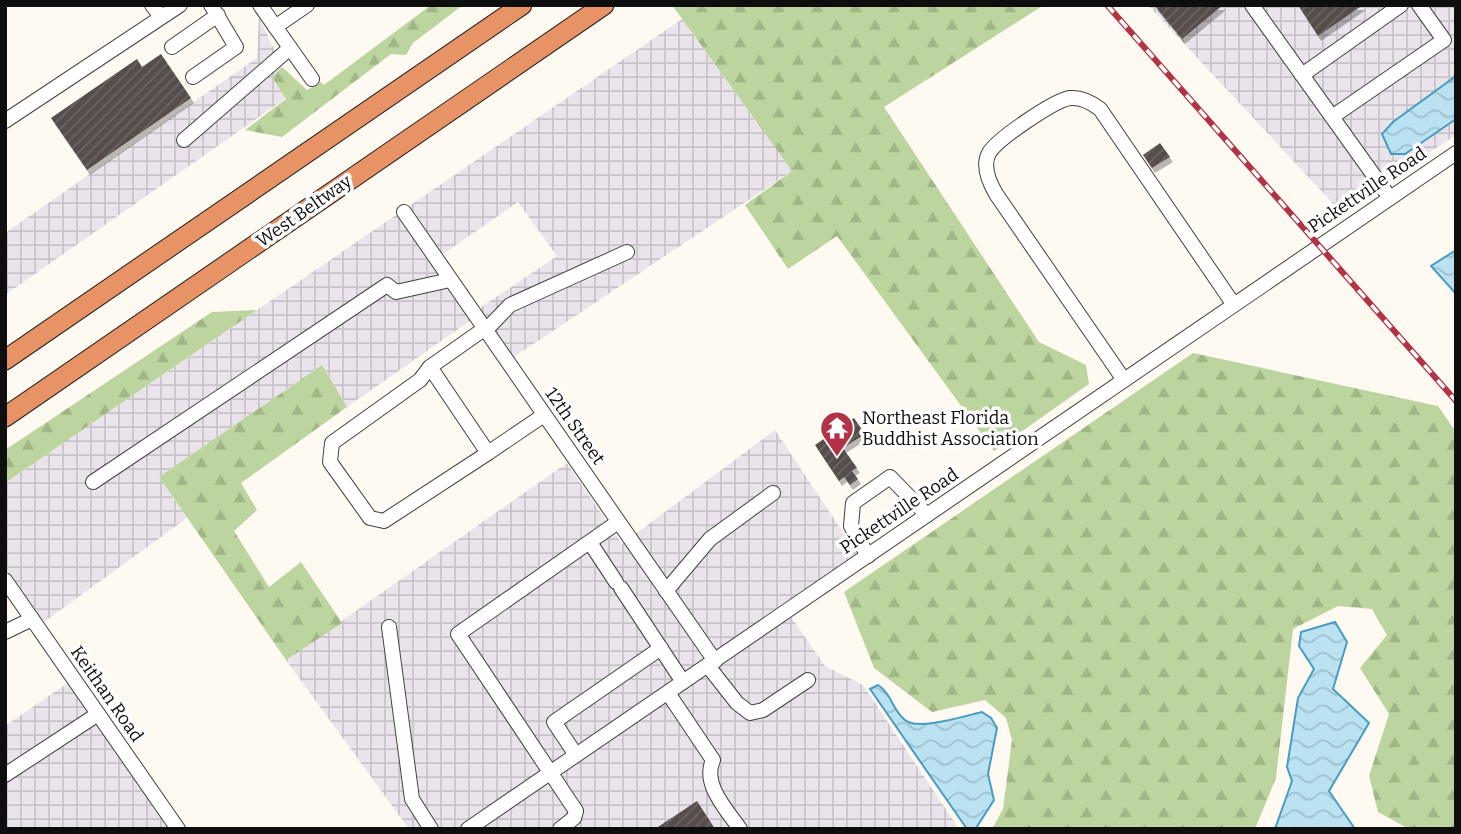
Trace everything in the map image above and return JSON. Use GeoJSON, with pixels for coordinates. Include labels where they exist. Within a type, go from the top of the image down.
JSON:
{"type":"FeatureCollection","features":[{"type":"Feature","properties":{"kind":"highway"},"geometry":{"type":"LineString","coordinates":[[5,360],[522,5]]}},
{"type":"Feature","properties":{"kind":"highway","name":"West Beltway"},"geometry":{"type":"LineString","coordinates":[[5,416],[604,5]]}},
{"type":"Feature","properties":{"kind":"street"},"geometry":{"type":"LineString","coordinates":[[5,121],[157,11],[180,5]]}},
{"type":"Feature","properties":{"kind":"street"},"geometry":{"type":"LineString","coordinates":[[260,5],[312,79]]}},
{"type":"Feature","properties":{"kind":"street"},"geometry":{"type":"LineString","coordinates":[[275,27],[307,5]]}},
{"type":"Feature","properties":{"kind":"street"},"geometry":{"type":"LineString","coordinates":[[1252,5],[1390,198]]}},
{"type":"Feature","properties":{"kind":"street"},"geometry":{"type":"LineString","coordinates":[[1302,75],[1401,5]]}},
{"type":"Feature","properties":{"kind":"street"},"geometry":{"type":"LineString","coordinates":[[1332,117],[1444,40],[1419,5]]}},
{"type":"Feature","properties":{"kind":"street"},"geometry":{"type":"LineString","coordinates":[[172,47],[215,10],[236,47],[193,77]]}},
{"type":"Feature","properties":{"kind":"street"},"geometry":{"type":"LineString","coordinates":[[184,140],[290,48]]}},
{"type":"Feature","properties":{"kind":"street"},"geometry":{"type":"LineString","coordinates":[[1124,380],[996,194],[987,175],[986,162],[996,144],[1052,105],[1079,98],[1100,109],[1234,305]]}},
{"type":"Feature","properties":{"kind":"street","name":"Pickettville Road"},"geometry":{"type":"LineString","coordinates":[[468,829],[1456,153]]}},
{"type":"Feature","properties":{"kind":"street","name":"12th Street"},"geometry":{"type":"LineString","coordinates":[[404,212],[666,592],[737,703],[750,713],[763,710],[808,680]]}},
{"type":"Feature","properties":{"kind":"street"},"geometry":{"type":"LineString","coordinates":[[544,415],[384,521],[370,518],[330,462],[332,443],[421,380],[430,367],[484,330],[510,305],[627,252]]}},
{"type":"Feature","properties":{"kind":"street"},"geometry":{"type":"LineString","coordinates":[[93,482],[387,285],[396,292],[450,280]]}},
{"type":"Feature","properties":{"kind":"street"},"geometry":{"type":"LineString","coordinates":[[430,367],[488,453]]}},
{"type":"Feature","properties":{"kind":"street"},"geometry":{"type":"LineString","coordinates":[[868,556],[851,526],[853,503],[878,483],[890,477],[927,516]]}},
{"type":"Feature","properties":{"kind":"street"},"geometry":{"type":"LineString","coordinates":[[666,592],[710,539],[773,493]]}},
{"type":"Feature","properties":{"kind":"street"},"geometry":{"type":"LineString","coordinates":[[560,829],[569,823],[576,811],[458,634],[618,522]]}},
{"type":"Feature","properties":{"kind":"street"},"geometry":{"type":"LineString","coordinates":[[590,544],[683,682]]}},
{"type":"Feature","properties":{"kind":"street","name":"Keithan Road"},"geometry":{"type":"LineString","coordinates":[[5,580],[178,829]]}},
{"type":"Feature","properties":{"kind":"street"},"geometry":{"type":"LineString","coordinates":[[5,632],[32,619]]}},
{"type":"Feature","properties":{"kind":"street"},"geometry":{"type":"LineString","coordinates":[[389,627],[412,799],[431,829]]}},
{"type":"Feature","properties":{"kind":"street"},"geometry":{"type":"LineString","coordinates":[[576,755],[554,722],[661,648]]}},
{"type":"Feature","properties":{"kind":"street"},"geometry":{"type":"LineString","coordinates":[[668,693],[713,760],[708,771],[710,782],[740,829]]}},
{"type":"Feature","properties":{"kind":"street"},"geometry":{"type":"LineString","coordinates":[[5,775],[98,714]]}},
{"type":"Feature","properties":{"kind":"shaded area"},"geometry":{"type":"Polygon","coordinates":[[[1148,5],[1456,5],[1456,135],[1340,211],[1148,5]]]}},
{"type":"Feature","properties":{"kind":"shaded area"},"geometry":{"type":"Polygon","coordinates":[[[259,17],[282,67],[272,77],[286,98],[5,295],[5,233],[257,58],[259,17]]]}},
{"type":"Feature","properties":{"kind":"shaded area"},"geometry":{"type":"Polygon","coordinates":[[[682,19],[792,171],[502,365],[471,320],[347,407],[322,365],[159,477],[187,518],[44,622],[5,568],[5,483],[682,19]],[[518,202],[439,257],[477,310],[557,256],[518,202]]]}},
{"type":"Feature","properties":{"kind":"shaded area"},"geometry":{"type":"Polygon","coordinates":[[[775,430],[858,555],[456,829],[409,829],[286,660],[567,463],[622,544],[775,430]]]}},
{"type":"Feature","properties":{"kind":"shaded area"},"geometry":{"type":"Polygon","coordinates":[[[791,617],[825,666],[863,685],[959,829],[478,829],[791,617]]]}},
{"type":"Feature","properties":{"kind":"shaded area"},"geometry":{"type":"Polygon","coordinates":[[[69,682],[171,829],[5,829],[5,726],[69,682]]]}},
{"type":"Feature","properties":{"kind":"green space"},"geometry":{"type":"Polygon","coordinates":[[[431,5],[463,5],[413,43],[406,55],[391,54],[282,137],[245,130],[286,99],[272,77],[282,67],[307,90],[321,82],[324,85],[431,5]]]}},
{"type":"Feature","properties":{"kind":"green space"},"geometry":{"type":"Polygon","coordinates":[[[672,5],[1044,5],[884,107],[1039,342],[1086,365],[1089,384],[994,451],[837,236],[788,269],[745,205],[792,171],[672,5]]]}},
{"type":"Feature","properties":{"kind":"green space"},"geometry":{"type":"Polygon","coordinates":[[[257,310],[5,483],[5,450],[212,312],[257,310]]]}},
{"type":"Feature","properties":{"kind":"green space"},"geometry":{"type":"Polygon","coordinates":[[[1193,353],[1438,406],[1456,432],[1456,829],[1409,829],[1378,812],[1369,776],[1389,714],[1360,668],[1387,635],[1372,609],[1338,606],[1293,629],[1276,778],[1255,829],[992,829],[1003,809],[1012,740],[1006,718],[985,700],[932,712],[874,668],[844,592],[1193,353]]]}},
{"type":"Feature","properties":{"kind":"green space"},"geometry":{"type":"Polygon","coordinates":[[[322,365],[347,407],[241,483],[257,510],[234,531],[269,587],[301,562],[342,623],[286,660],[159,477],[322,365]]]}},
{"type":"Feature","properties":{"kind":"water"},"geometry":{"type":"Polygon","coordinates":[[[1456,76],[1456,119],[1405,154],[1391,154],[1382,134],[1393,122],[1456,76]]]}},
{"type":"Feature","properties":{"kind":"water"},"geometry":{"type":"Polygon","coordinates":[[[1456,250],[1456,294],[1431,266],[1456,250]]]}},
{"type":"Feature","properties":{"kind":"water"},"geometry":{"type":"Polygon","coordinates":[[[1335,622],[1347,642],[1333,689],[1369,723],[1329,791],[1355,829],[1275,829],[1292,781],[1287,767],[1298,698],[1314,669],[1299,646],[1301,632],[1335,622]]]}},
{"type":"Feature","properties":{"kind":"water"},"geometry":{"type":"Polygon","coordinates":[[[878,685],[897,712],[911,723],[942,722],[982,712],[991,718],[997,728],[988,774],[994,800],[976,828],[967,829],[870,689],[878,685]]]}},
{"type":"Feature","properties":{"kind":"building"},"geometry":{"type":"Polygon","coordinates":[[[1154,5],[1223,5],[1182,39],[1154,5]]]}},
{"type":"Feature","properties":{"kind":"building"},"geometry":{"type":"Polygon","coordinates":[[[1298,5],[1363,5],[1318,36],[1298,5]]]}},
{"type":"Feature","properties":{"kind":"building"},"geometry":{"type":"Polygon","coordinates":[[[161,54],[191,98],[87,170],[51,118],[137,59],[142,67],[161,54]]]}},
{"type":"Feature","properties":{"kind":"building"},"geometry":{"type":"Polygon","coordinates":[[[1160,143],[1170,157],[1152,168],[1143,155],[1160,143]]]}},
{"type":"Feature","properties":{"kind":"building","name":"Northeast Florida Buddhist Association"},"geometry":{"type":"Polygon","coordinates":[[[854,418],[865,434],[843,448],[857,468],[852,471],[858,479],[850,485],[844,477],[839,481],[815,445],[854,418]]]}},
{"type":"Feature","properties":{"kind":"building"},"geometry":{"type":"Polygon","coordinates":[[[697,801],[715,829],[655,829],[697,801]]]}},
{"type":"Feature","properties":{"kind":"railway"},"geometry":{"type":"LineString","coordinates":[[1107,5],[1456,401]]}},
{"type":"Feature","properties":{"kind":"place","name":"Northeast Florida Buddhist Association"},"geometry":{"type":"Point","coordinates":[837,458]}}]}
